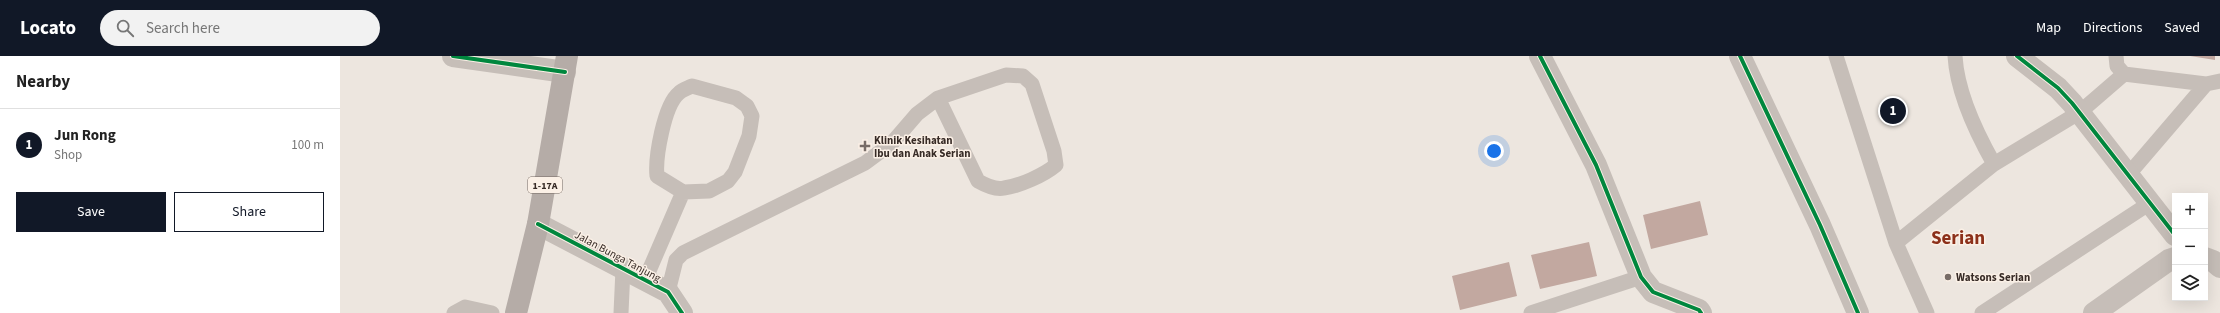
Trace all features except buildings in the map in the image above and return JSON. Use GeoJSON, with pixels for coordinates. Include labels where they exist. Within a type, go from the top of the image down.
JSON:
{"type":"FeatureCollection","features":[{"type":"Feature","properties":{"kind":"main road","name":"1-17A"},"geometry":{"type":"LineString","coordinates":[[516,313],[538,224],[566,64]]}},
{"type":"Feature","properties":{"kind":"street"},"geometry":{"type":"LineString","coordinates":[[453,56],[566,64]]}},
{"type":"Feature","properties":{"kind":"street"},"geometry":{"type":"LineString","coordinates":[[1540,56],[1596,165],[1641,277],[1654,292],[1699,310],[1701,313]]}},
{"type":"Feature","properties":{"kind":"street"},"geometry":{"type":"LineString","coordinates":[[1740,56],[1820,225],[1858,313]]}},
{"type":"Feature","properties":{"kind":"street"},"geometry":{"type":"LineString","coordinates":[[2017,56],[2058,88],[2080,112],[2172,231]]}},
{"type":"Feature","properties":{"kind":"street","name":"Jalan Bunga Tanjung"},"geometry":{"type":"LineString","coordinates":[[538,224],[668,292],[682,313]]}},
{"type":"Feature","properties":{"kind":"street"},"geometry":{"type":"LineString","coordinates":[[2094,313],[2172,259]]}},
{"type":"Feature","properties":{"kind":"street"},"geometry":{"type":"LineString","coordinates":[[2208,259],[2220,267]]}},
{"type":"Feature","properties":{"kind":"lane"},"geometry":{"type":"LineString","coordinates":[[1836,56],[1896,243],[1927,313]]}},
{"type":"Feature","properties":{"kind":"lane"},"geometry":{"type":"LineString","coordinates":[[1955,56],[1956,74],[1984,146],[1994,164]]}},
{"type":"Feature","properties":{"kind":"lane"},"geometry":{"type":"LineString","coordinates":[[2116,56],[2117,66],[2124,74],[2213,82]]}},
{"type":"Feature","properties":{"kind":"lane"},"geometry":{"type":"LineString","coordinates":[[1896,243],[1994,164],[2080,112],[2124,74]]}},
{"type":"Feature","properties":{"kind":"lane"},"geometry":{"type":"LineString","coordinates":[[668,292],[676,260],[683,253],[866,163],[892,143],[917,114],[938,98],[1006,75],[1022,76],[1032,84],[1054,151],[1056,166],[1045,174],[1004,189],[989,186],[978,181],[938,98]]}},
{"type":"Feature","properties":{"kind":"lane"},"geometry":{"type":"LineString","coordinates":[[2128,174],[2213,82]]}},
{"type":"Feature","properties":{"kind":"lane"},"geometry":{"type":"LineString","coordinates":[[692,86],[736,98],[747,106],[752,116],[749,136],[735,172],[728,181],[709,191],[683,192],[657,176],[656,166],[663,124],[678,94],[692,86]]}},
{"type":"Feature","properties":{"kind":"lane"},"geometry":{"type":"LineString","coordinates":[[645,280],[683,192]]}},
{"type":"Feature","properties":{"kind":"lane"},"geometry":{"type":"LineString","coordinates":[[1982,313],[2150,203]]}},
{"type":"Feature","properties":{"kind":"lane"},"geometry":{"type":"LineString","coordinates":[[621,313],[623,268]]}},
{"type":"Feature","properties":{"kind":"lane"},"geometry":{"type":"LineString","coordinates":[[1531,313],[1641,277]]}},
{"type":"Feature","properties":{"kind":"lane"},"geometry":{"type":"LineString","coordinates":[[454,313],[465,307],[492,313]]}},
{"type":"Feature","properties":{"kind":"cycle path"},"geometry":{"type":"LineString","coordinates":[[453,56],[565,72]]}},
{"type":"Feature","properties":{"kind":"cycle path"},"geometry":{"type":"LineString","coordinates":[[1540,56],[1596,165],[1641,277],[1653,292],[1699,310],[1701,313]]}},
{"type":"Feature","properties":{"kind":"cycle path"},"geometry":{"type":"LineString","coordinates":[[1740,56],[1820,225],[1858,313]]}},
{"type":"Feature","properties":{"kind":"cycle path"},"geometry":{"type":"LineString","coordinates":[[2017,56],[2058,88],[2072,103],[2172,231]]}},
{"type":"Feature","properties":{"kind":"cycle path"},"geometry":{"type":"LineString","coordinates":[[538,224],[668,292],[682,313]]}},
{"type":"Feature","properties":{"kind":"place","name":"Jun Rong"},"geometry":{"type":"Point","coordinates":[1893,111]}},
{"type":"Feature","properties":{"kind":"place","name":"Klinik Kesihatan Ibu dan Anak Serian"},"geometry":{"type":"Point","coordinates":[865,146]}},
{"type":"Feature","properties":{"kind":"place","name":"Watsons Serian"},"geometry":{"type":"Point","coordinates":[1948,277]}},
{"type":"Feature","properties":{"kind":"district","name":"Serian"},"geometry":{"type":"Point","coordinates":[1958,237]}}]}
